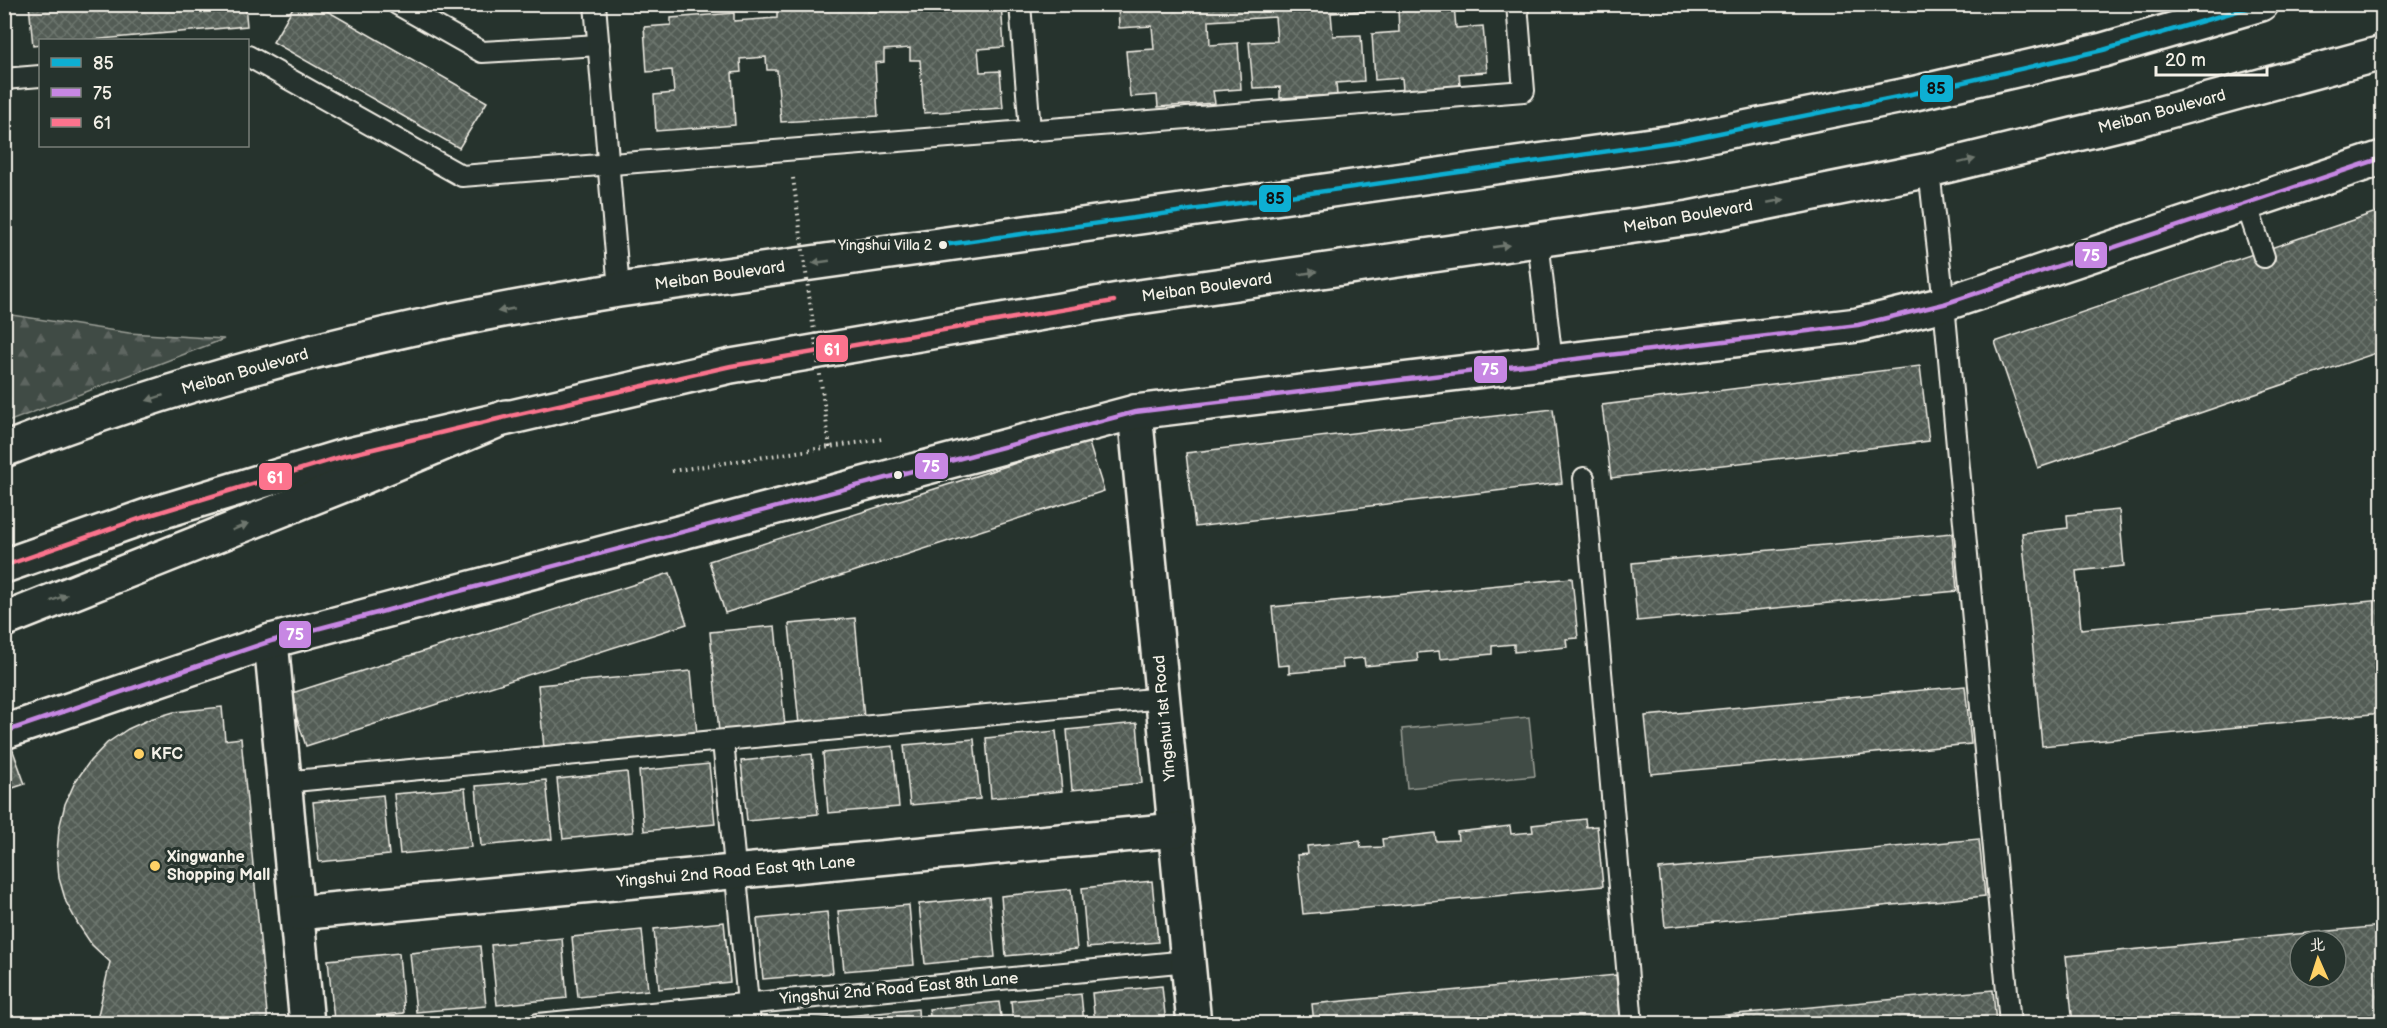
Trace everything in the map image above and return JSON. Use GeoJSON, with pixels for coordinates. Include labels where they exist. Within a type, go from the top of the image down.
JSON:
{"type":"FeatureCollection","features":[{"type":"Feature","properties":{"kind":"main road","name":"Meiban Boulevard"},"geometry":{"type":"LineString","coordinates":[[4,450],[158,397],[265,365],[374,337],[564,299],[1680,141],[1907,95],[2080,55],[2261,4]]}},
{"type":"Feature","properties":{"kind":"main road","name":"Meiban Boulevard"},"geometry":{"type":"LineString","coordinates":[[4,566],[147,516],[344,456],[742,364],[1125,299],[1690,218],[1929,170],[2143,118],[2382,53]]}},
{"type":"Feature","properties":{"kind":"main road"},"geometry":{"type":"LineString","coordinates":[[4,732],[271,641],[1136,412],[1858,325],[1944,304],[2382,158]]}},
{"type":"Feature","properties":{"kind":"main road","name":"Yingshui 1st Road"},"geometry":{"type":"LineString","coordinates":[[1136,412],[1194,1023]]}},
{"type":"Feature","properties":{"kind":"main road"},"geometry":{"type":"LineString","coordinates":[[4,620],[344,485],[506,417]]}},
{"type":"Feature","properties":{"kind":"main road"},"geometry":{"type":"LineString","coordinates":[[271,641],[307,1023]]}},
{"type":"Feature","properties":{"kind":"main road","name":"Yingshui 2nd Road East 9th Lane"},"geometry":{"type":"LineString","coordinates":[[297,913],[1176,830]]}},
{"type":"Feature","properties":{"kind":"lane"},"geometry":{"type":"LineString","coordinates":[[397,4],[482,52],[599,45]]}},
{"type":"Feature","properties":{"kind":"lane"},"geometry":{"type":"LineString","coordinates":[[596,4],[619,290]]}},
{"type":"Feature","properties":{"kind":"lane"},"geometry":{"type":"LineString","coordinates":[[1020,4],[1030,130]]}},
{"type":"Feature","properties":{"kind":"lane"},"geometry":{"type":"LineString","coordinates":[[249,57],[462,176],[1524,91],[1517,4]]}},
{"type":"Feature","properties":{"kind":"lane"},"geometry":{"type":"LineString","coordinates":[[4,79],[39,76]]}},
{"type":"Feature","properties":{"kind":"lane"},"geometry":{"type":"LineString","coordinates":[[1929,170],[1944,304],[2010,1023]]}},
{"type":"Feature","properties":{"kind":"lane"},"geometry":{"type":"LineString","coordinates":[[2246,203],[2264,257]]}},
{"type":"Feature","properties":{"kind":"lane"},"geometry":{"type":"LineString","coordinates":[[1538,240],[1552,362]]}},
{"type":"Feature","properties":{"kind":"lane"},"geometry":{"type":"LineString","coordinates":[[1584,478],[1632,1023]]}},
{"type":"Feature","properties":{"kind":"lane"},"geometry":{"type":"LineString","coordinates":[[284,782],[1163,699]]}},
{"type":"Feature","properties":{"kind":"lane"},"geometry":{"type":"LineString","coordinates":[[723,741],[750,1023]]}},
{"type":"Feature","properties":{"kind":"lane","name":"Yingshui 2nd Road East 8th Lane"},"geometry":{"type":"LineString","coordinates":[[538,1023],[1188,961]]}},
{"type":"Feature","properties":{"kind":"path"},"geometry":{"type":"LineString","coordinates":[[793,178],[830,448]]}},
{"type":"Feature","properties":{"kind":"path"},"geometry":{"type":"LineString","coordinates":[[672,471],[887,439]]}},
{"type":"Feature","properties":{"kind":"green space"},"geometry":{"type":"Polygon","coordinates":[[[5,314],[129,333],[224,339],[5,423],[5,314]]]}},
{"type":"Feature","properties":{"kind":"green space"},"geometry":{"type":"Polygon","coordinates":[[[1529,717],[1535,776],[1407,788],[1402,729],[1529,717]]]}},
{"type":"Feature","properties":{"kind":"building"},"geometry":{"type":"Polygon","coordinates":[[[29,4],[245,4],[247,26],[101,39],[39,39],[39,45],[33,46],[29,4]]]}},
{"type":"Feature","properties":{"kind":"building"},"geometry":{"type":"Polygon","coordinates":[[[295,4],[315,4],[487,102],[459,148],[273,42],[295,4]]]}},
{"type":"Feature","properties":{"kind":"building"},"geometry":{"type":"Polygon","coordinates":[[[910,4],[1001,4],[1004,47],[978,49],[980,72],[1000,71],[1003,108],[924,113],[920,60],[910,60],[910,48],[884,50],[884,62],[875,63],[878,116],[781,122],[777,70],[767,70],[766,57],[740,59],[741,72],[732,73],[735,125],[656,131],[654,95],[674,93],[672,70],[647,72],[644,27],[671,25],[671,18],[734,13],[734,21],[777,18],[777,10],[867,5],[867,12],[910,9],[910,4]]]}},
{"type":"Feature","properties":{"kind":"building"},"geometry":{"type":"Polygon","coordinates":[[[1118,4],[1460,4],[1454,5],[1456,28],[1483,26],[1487,72],[1459,74],[1460,86],[1403,90],[1402,78],[1375,80],[1372,34],[1399,32],[1398,9],[1331,13],[1333,36],[1361,35],[1364,81],[1336,83],[1337,95],[1280,98],[1280,87],[1253,88],[1249,42],[1277,41],[1275,17],[1209,21],[1210,45],[1238,43],[1241,89],[1213,91],[1215,103],[1158,107],[1157,95],[1130,97],[1126,51],[1154,49],[1152,26],[1119,28],[1118,4]]]}},
{"type":"Feature","properties":{"kind":"building"},"geometry":{"type":"Polygon","coordinates":[[[2382,210],[2382,351],[2038,468],[1995,342],[2382,210]]]}},
{"type":"Feature","properties":{"kind":"building"},"geometry":{"type":"Polygon","coordinates":[[[1920,366],[1929,441],[1611,478],[1602,405],[1920,366]]]}},
{"type":"Feature","properties":{"kind":"building"},"geometry":{"type":"Polygon","coordinates":[[[1553,409],[1562,483],[1195,527],[1186,453],[1553,409]]]}},
{"type":"Feature","properties":{"kind":"building"},"geometry":{"type":"Polygon","coordinates":[[[1088,440],[1104,491],[725,613],[709,561],[1088,440]]]}},
{"type":"Feature","properties":{"kind":"building"},"geometry":{"type":"Polygon","coordinates":[[[2119,510],[2124,566],[2076,571],[2081,629],[2382,600],[2382,713],[2042,746],[2022,533],[2068,528],[2067,515],[2119,510]]]}},
{"type":"Feature","properties":{"kind":"building"},"geometry":{"type":"Polygon","coordinates":[[[1952,533],[1957,591],[1637,621],[1632,563],[1952,533]]]}},
{"type":"Feature","properties":{"kind":"building"},"geometry":{"type":"Polygon","coordinates":[[[670,573],[687,624],[306,746],[289,694],[670,573]]]}},
{"type":"Feature","properties":{"kind":"building"},"geometry":{"type":"Polygon","coordinates":[[[1572,578],[1578,638],[1566,639],[1567,647],[1514,652],[1514,644],[1492,646],[1492,654],[1440,659],[1439,651],[1417,653],[1418,661],[1365,666],[1364,658],[1342,660],[1343,668],[1289,673],[1289,665],[1278,666],[1272,607],[1572,578]]]}},
{"type":"Feature","properties":{"kind":"building"},"geometry":{"type":"Polygon","coordinates":[[[855,618],[864,718],[799,724],[789,624],[855,618]]]}},
{"type":"Feature","properties":{"kind":"building"},"geometry":{"type":"Polygon","coordinates":[[[775,626],[785,726],[719,732],[710,632],[775,626]]]}},
{"type":"Feature","properties":{"kind":"building"},"geometry":{"type":"Polygon","coordinates":[[[691,671],[697,734],[544,748],[538,685],[691,671]]]}},
{"type":"Feature","properties":{"kind":"building"},"geometry":{"type":"Polygon","coordinates":[[[1965,686],[1971,744],[1651,774],[1645,716],[1965,686]]]}},
{"type":"Feature","properties":{"kind":"building","name":"Xingwanhe Shopping Mall"},"geometry":{"type":"Polygon","coordinates":[[[222,707],[225,740],[241,738],[268,1024],[96,1024],[110,962],[92,945],[78,924],[66,902],[59,878],[57,853],[59,829],[65,804],[75,782],[90,761],[107,743],[128,729],[174,712],[222,707]]]}},
{"type":"Feature","properties":{"kind":"building"},"geometry":{"type":"Polygon","coordinates":[[[1137,723],[1142,783],[1072,790],[1067,730],[1137,723]]]}},
{"type":"Feature","properties":{"kind":"building"},"geometry":{"type":"Polygon","coordinates":[[[1056,731],[1062,791],[991,798],[986,738],[1056,731]]]}},
{"type":"Feature","properties":{"kind":"building"},"geometry":{"type":"Polygon","coordinates":[[[974,739],[980,799],[910,805],[904,745],[974,739]]]}},
{"type":"Feature","properties":{"kind":"building"},"geometry":{"type":"Polygon","coordinates":[[[893,746],[899,807],[828,813],[823,753],[893,746]]]}},
{"type":"Feature","properties":{"kind":"building"},"geometry":{"type":"Polygon","coordinates":[[[12,748],[25,784],[4,791],[4,750],[12,748]]]}},
{"type":"Feature","properties":{"kind":"building"},"geometry":{"type":"Polygon","coordinates":[[[812,754],[818,814],[747,821],[741,761],[812,754]]]}},
{"type":"Feature","properties":{"kind":"building"},"geometry":{"type":"Polygon","coordinates":[[[709,764],[715,824],[644,831],[639,771],[709,764]]]}},
{"type":"Feature","properties":{"kind":"building"},"geometry":{"type":"Polygon","coordinates":[[[627,772],[633,832],[563,839],[557,779],[627,772]]]}},
{"type":"Feature","properties":{"kind":"building"},"geometry":{"type":"Polygon","coordinates":[[[546,780],[552,839],[481,846],[476,786],[546,780]]]}},
{"type":"Feature","properties":{"kind":"building"},"geometry":{"type":"Polygon","coordinates":[[[465,788],[471,847],[400,854],[394,794],[465,788]]]}},
{"type":"Feature","properties":{"kind":"building"},"geometry":{"type":"Polygon","coordinates":[[[383,795],[389,855],[319,862],[313,802],[383,795]]]}},
{"type":"Feature","properties":{"kind":"building"},"geometry":{"type":"Polygon","coordinates":[[[1585,819],[1586,827],[1597,826],[1603,886],[1303,914],[1297,855],[1308,854],[1307,846],[1360,841],[1361,848],[1383,847],[1382,839],[1435,833],[1436,841],[1458,840],[1457,832],[1510,826],[1511,834],[1533,832],[1532,825],[1585,819]]]}},
{"type":"Feature","properties":{"kind":"building"},"geometry":{"type":"Polygon","coordinates":[[[1979,839],[1985,896],[1665,927],[1659,869],[1979,839]]]}},
{"type":"Feature","properties":{"kind":"building"},"geometry":{"type":"Polygon","coordinates":[[[1152,881],[1158,942],[1087,948],[1082,888],[1152,881]]]}},
{"type":"Feature","properties":{"kind":"building"},"geometry":{"type":"Polygon","coordinates":[[[1071,889],[1077,949],[1006,956],[1001,896],[1071,889]]]}},
{"type":"Feature","properties":{"kind":"building"},"geometry":{"type":"Polygon","coordinates":[[[989,897],[995,957],[925,964],[919,904],[989,897]]]}},
{"type":"Feature","properties":{"kind":"building"},"geometry":{"type":"Polygon","coordinates":[[[909,905],[914,965],[844,971],[838,911],[909,905]]]}},
{"type":"Feature","properties":{"kind":"building"},"geometry":{"type":"Polygon","coordinates":[[[827,912],[833,973],[763,979],[757,919],[827,912]]]}},
{"type":"Feature","properties":{"kind":"building"},"geometry":{"type":"Polygon","coordinates":[[[724,922],[730,982],[659,989],[654,929],[724,922]]]}},
{"type":"Feature","properties":{"kind":"building"},"geometry":{"type":"Polygon","coordinates":[[[2382,926],[2382,1024],[2073,1024],[2066,956],[2288,935],[2288,989],[2348,989],[2348,929],[2382,926]]]}},
{"type":"Feature","properties":{"kind":"building"},"geometry":{"type":"Polygon","coordinates":[[[642,930],[648,990],[578,997],[572,937],[642,930]]]}},
{"type":"Feature","properties":{"kind":"building"},"geometry":{"type":"Polygon","coordinates":[[[562,938],[567,998],[497,1005],[491,945],[562,938]]]}},
{"type":"Feature","properties":{"kind":"building"},"geometry":{"type":"Polygon","coordinates":[[[480,946],[486,1006],[416,1012],[410,953],[480,946]]]}},
{"type":"Feature","properties":{"kind":"building"},"geometry":{"type":"Polygon","coordinates":[[[399,953],[404,1013],[334,1020],[328,960],[399,953]]]}},
{"type":"Feature","properties":{"kind":"building"},"geometry":{"type":"Polygon","coordinates":[[[1616,975],[1621,1024],[1314,1024],[1312,1004],[1616,975]]]}},
{"type":"Feature","properties":{"kind":"building"},"geometry":{"type":"Polygon","coordinates":[[[1162,986],[1166,1024],[1095,1024],[1092,993],[1162,986]]]}},
{"type":"Feature","properties":{"kind":"building"},"geometry":{"type":"Polygon","coordinates":[[[1993,990],[1996,1024],[1674,1024],[1673,1020],[1993,990]]]}},
{"type":"Feature","properties":{"kind":"building"},"geometry":{"type":"Polygon","coordinates":[[[1081,994],[1084,1024],[1013,1024],[1011,1001],[1081,994]]]}},
{"type":"Feature","properties":{"kind":"building"},"geometry":{"type":"Polygon","coordinates":[[[999,1002],[1002,1024],[931,1024],[929,1009],[999,1002]]]}},
{"type":"Feature","properties":{"kind":"building"},"geometry":{"type":"Polygon","coordinates":[[[918,1009],[919,1024],[849,1024],[848,1016],[918,1009]]]}},
{"type":"Feature","properties":{"kind":"building"},"geometry":{"type":"Polygon","coordinates":[[[837,1017],[838,1024],[770,1024],[837,1017]]]}},
{"type":"Feature","properties":{"kind":"transit line","name":"85"},"geometry":{"type":"LineString","coordinates":[[943,245],[1680,141],[1907,95],[2103,50],[2261,4]]}},
{"type":"Feature","properties":{"kind":"transit line","name":"75"},"geometry":{"type":"LineString","coordinates":[[4,732],[271,641],[1135,412],[1858,325],[1944,304],[2382,158]]}},
{"type":"Feature","properties":{"kind":"transit line","name":"61"},"geometry":{"type":"LineString","coordinates":[[4,566],[147,516],[344,456],[506,417],[731,366],[1114,301]]}},
{"type":"Feature","properties":{"kind":"place","name":"Yingshui Villa 2"},"geometry":{"type":"Point","coordinates":[943,245]}},
{"type":"Feature","properties":{"kind":"place","name":"KFC"},"geometry":{"type":"Point","coordinates":[139,754]}},
{"type":"Feature","properties":{"kind":"place","name":"Xingwanhe Shopping Mall"},"geometry":{"type":"Point","coordinates":[155,866]}}]}
